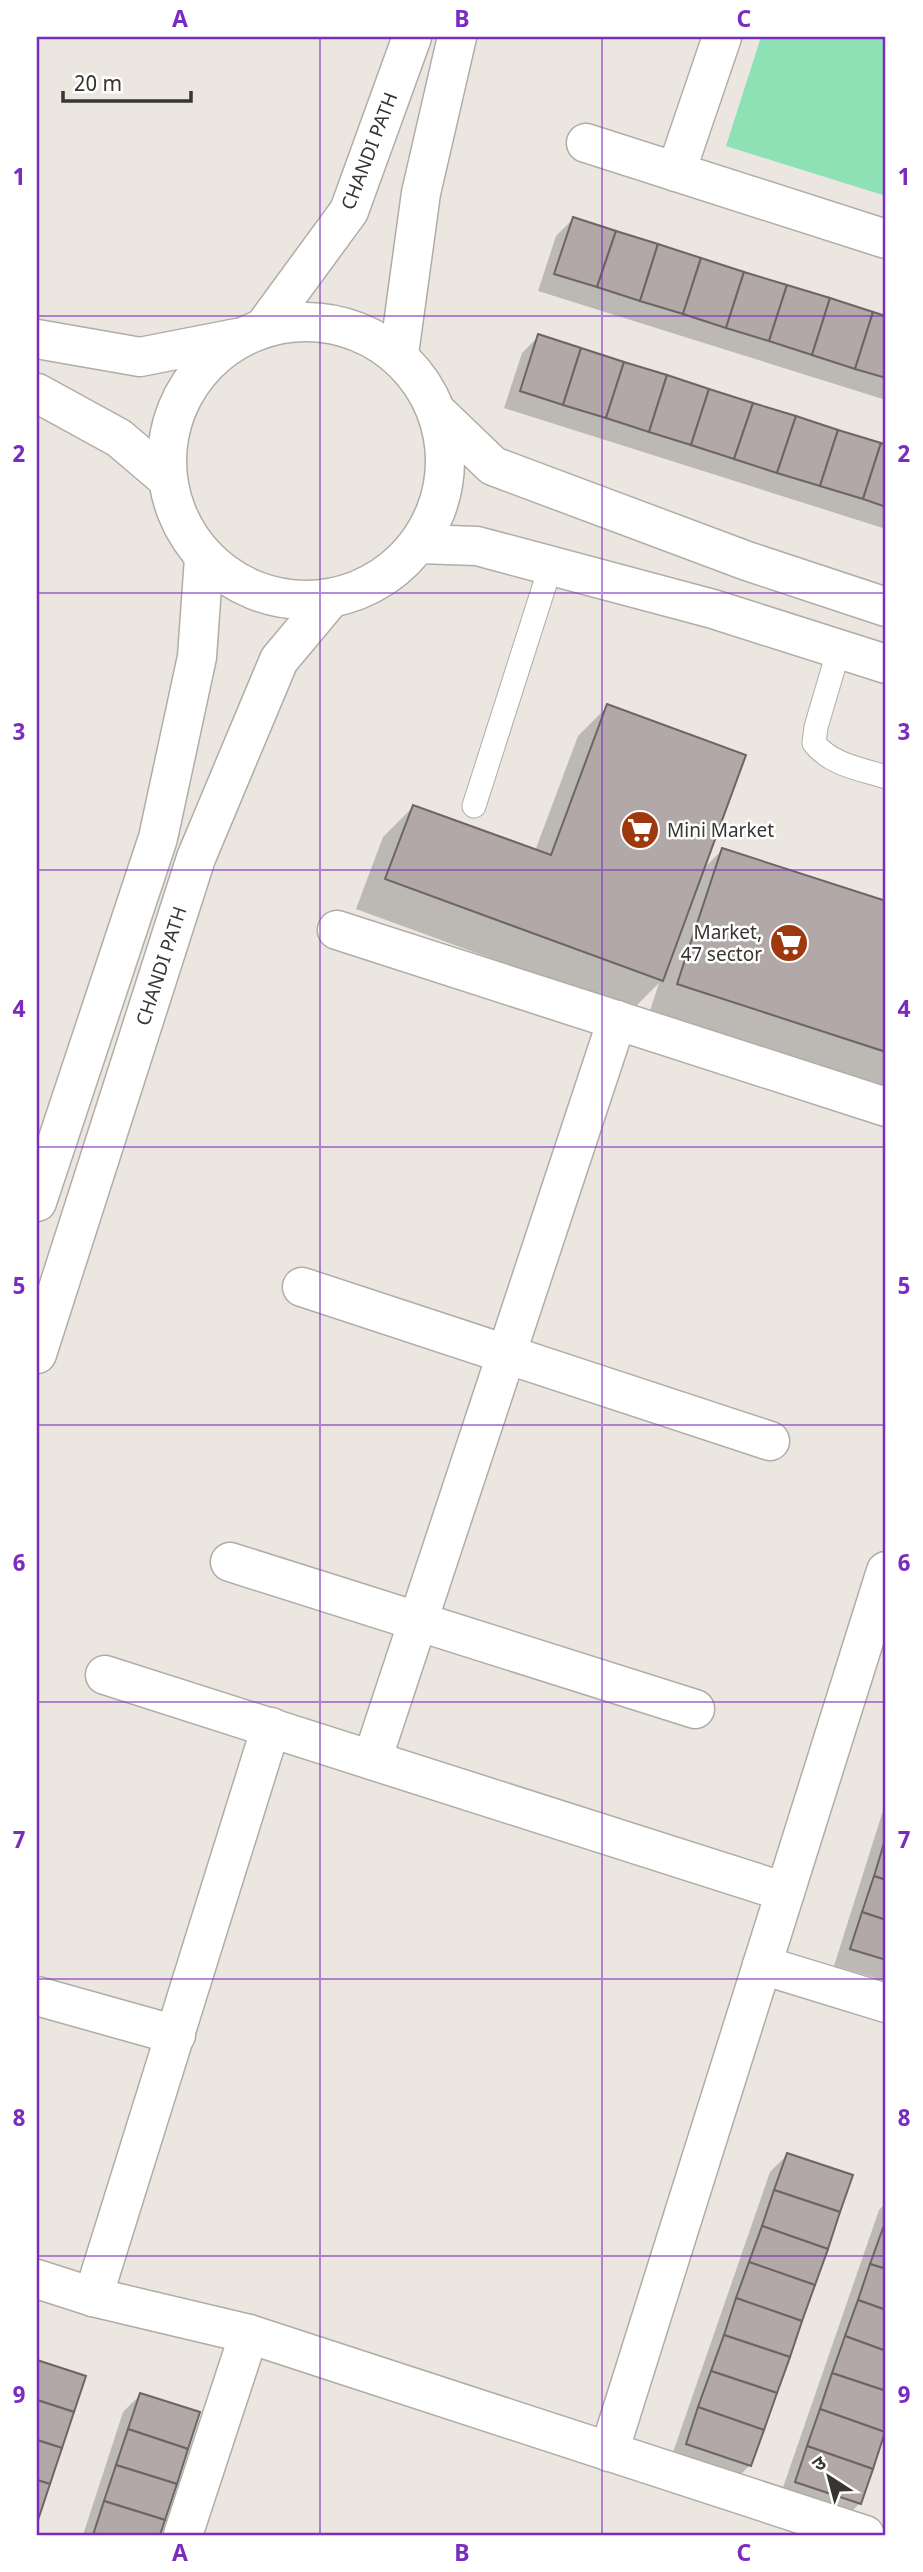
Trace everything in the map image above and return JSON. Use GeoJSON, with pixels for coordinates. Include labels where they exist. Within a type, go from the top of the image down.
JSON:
{"type":"FeatureCollection","features":[{"type":"Feature","properties":{"kind":"street","name":"CHANDI PATH"},"geometry":{"type":"LineString","coordinates":[[251,332],[349,211],[412,37]]}},
{"type":"Feature","properties":{"kind":"street"},"geometry":{"type":"LineString","coordinates":[[399,354],[421,193],[457,37]]}},
{"type":"Feature","properties":{"kind":"street"},"geometry":{"type":"LineString","coordinates":[[676,172],[722,37]]}},
{"type":"Feature","properties":{"kind":"street"},"geometry":{"type":"LineString","coordinates":[[586,143],[886,239]]}},
{"type":"Feature","properties":{"kind":"street"},"geometry":{"type":"LineString","coordinates":[[37,339],[140,357],[296,320],[344,325],[399,354],[441,416],[493,466],[747,561],[886,607]]}},
{"type":"Feature","properties":{"kind":"street"},"geometry":{"type":"LineString","coordinates":[[251,332],[212,357],[196,373],[170,424],[166,478],[183,530],[204,558],[227,578],[268,597],[330,599],[375,583],[419,544],[442,499],[447,450],[441,416]]}},
{"type":"Feature","properties":{"kind":"street"},"geometry":{"type":"LineString","coordinates":[[37,393],[119,438],[166,478]]}},
{"type":"Feature","properties":{"kind":"street"},"geometry":{"type":"LineString","coordinates":[[419,544],[477,545],[713,609],[886,664]]}},
{"type":"Feature","properties":{"kind":"street"},"geometry":{"type":"LineString","coordinates":[[37,1202],[158,838],[197,657],[204,558]]}},
{"type":"Feature","properties":{"kind":"street","name":"CHANDI PATH"},"geometry":{"type":"LineString","coordinates":[[37,1354],[196,858],[279,660],[330,599]]}},
{"type":"Feature","properties":{"kind":"street"},"geometry":{"type":"LineString","coordinates":[[337,930],[886,1107]]}},
{"type":"Feature","properties":{"kind":"street"},"geometry":{"type":"LineString","coordinates":[[372,1760],[617,1020]]}},
{"type":"Feature","properties":{"kind":"street"},"geometry":{"type":"LineString","coordinates":[[302,1287],[770,1441]]}},
{"type":"Feature","properties":{"kind":"street"},"geometry":{"type":"LineString","coordinates":[[230,1562],[695,1709]]}},
{"type":"Feature","properties":{"kind":"street"},"geometry":{"type":"LineString","coordinates":[[609,2452],[886,1571]]}},
{"type":"Feature","properties":{"kind":"street"},"geometry":{"type":"LineString","coordinates":[[105,1675],[785,1892]]}},
{"type":"Feature","properties":{"kind":"street"},"geometry":{"type":"LineString","coordinates":[[93,2297],[271,1727]]}},
{"type":"Feature","properties":{"kind":"street"},"geometry":{"type":"LineString","coordinates":[[762,1965],[886,2003]]}},
{"type":"Feature","properties":{"kind":"street"},"geometry":{"type":"LineString","coordinates":[[37,1996],[176,2035]]}},
{"type":"Feature","properties":{"kind":"street"},"geometry":{"type":"LineString","coordinates":[[37,2279],[93,2297],[249,2334],[865,2535]]}},
{"type":"Feature","properties":{"kind":"street"},"geometry":{"type":"LineString","coordinates":[[183,2535],[249,2334]]}},
{"type":"Feature","properties":{"kind":"lane"},"geometry":{"type":"LineString","coordinates":[[474,806],[551,565]]}},
{"type":"Feature","properties":{"kind":"lane"},"geometry":{"type":"LineString","coordinates":[[839,649],[816,727],[814,743],[822,753],[835,761],[886,777]]}},
{"type":"Feature","properties":{"kind":"green space"},"geometry":{"type":"Polygon","coordinates":[[[761,37],[886,37],[886,196],[726,146],[761,37]]]}},
{"type":"Feature","properties":{"kind":"building"},"geometry":{"type":"Polygon","coordinates":[[[573,217],[616,231],[597,287],[554,274],[573,217]]]}},
{"type":"Feature","properties":{"kind":"building"},"geometry":{"type":"Polygon","coordinates":[[[616,231],[658,244],[640,301],[597,287],[616,231]]]}},
{"type":"Feature","properties":{"kind":"building"},"geometry":{"type":"Polygon","coordinates":[[[658,244],[701,258],[683,314],[640,301],[658,244]]]}},
{"type":"Feature","properties":{"kind":"building"},"geometry":{"type":"Polygon","coordinates":[[[701,258],[744,272],[726,328],[683,314],[701,258]]]}},
{"type":"Feature","properties":{"kind":"building"},"geometry":{"type":"Polygon","coordinates":[[[744,272],[787,285],[769,341],[726,328],[744,272]]]}},
{"type":"Feature","properties":{"kind":"building"},"geometry":{"type":"Polygon","coordinates":[[[787,285],[830,298],[812,355],[769,341],[787,285]]]}},
{"type":"Feature","properties":{"kind":"building"},"geometry":{"type":"Polygon","coordinates":[[[830,298],[873,312],[855,369],[812,355],[830,298]]]}},
{"type":"Feature","properties":{"kind":"building"},"geometry":{"type":"Polygon","coordinates":[[[873,312],[886,316],[886,378],[855,369],[873,312]]]}},
{"type":"Feature","properties":{"kind":"building"},"geometry":{"type":"Polygon","coordinates":[[[538,334],[581,348],[563,405],[520,391],[538,334]]]}},
{"type":"Feature","properties":{"kind":"building"},"geometry":{"type":"Polygon","coordinates":[[[581,348],[624,362],[606,418],[563,405],[581,348]]]}},
{"type":"Feature","properties":{"kind":"building"},"geometry":{"type":"Polygon","coordinates":[[[624,362],[667,375],[649,432],[606,418],[624,362]]]}},
{"type":"Feature","properties":{"kind":"building"},"geometry":{"type":"Polygon","coordinates":[[[667,375],[709,389],[691,445],[649,432],[667,375]]]}},
{"type":"Feature","properties":{"kind":"building"},"geometry":{"type":"Polygon","coordinates":[[[709,389],[753,403],[734,459],[691,445],[709,389]]]}},
{"type":"Feature","properties":{"kind":"building"},"geometry":{"type":"Polygon","coordinates":[[[753,403],[796,416],[777,473],[734,459],[753,403]]]}},
{"type":"Feature","properties":{"kind":"building"},"geometry":{"type":"Polygon","coordinates":[[[796,416],[838,430],[820,486],[777,473],[796,416]]]}},
{"type":"Feature","properties":{"kind":"building"},"geometry":{"type":"Polygon","coordinates":[[[838,430],[881,443],[863,499],[820,486],[838,430]]]}},
{"type":"Feature","properties":{"kind":"building"},"geometry":{"type":"Polygon","coordinates":[[[881,443],[886,445],[886,507],[863,499],[881,443]]]}},
{"type":"Feature","properties":{"kind":"building","name":"Mini Market"},"geometry":{"type":"Polygon","coordinates":[[[607,704],[746,755],[663,981],[385,879],[413,805],[551,855],[607,704]]]}},
{"type":"Feature","properties":{"kind":"building","name":"Market, 47 sector"},"geometry":{"type":"Polygon","coordinates":[[[722,848],[886,901],[886,1052],[677,984],[722,848]]]}},
{"type":"Feature","properties":{"kind":"building"},"geometry":{"type":"Polygon","coordinates":[[[886,1840],[886,1880],[874,1876],[886,1840]]]}},
{"type":"Feature","properties":{"kind":"building"},"geometry":{"type":"Polygon","coordinates":[[[874,1876],[886,1880],[886,1920],[862,1912],[874,1876]]]}},
{"type":"Feature","properties":{"kind":"building"},"geometry":{"type":"Polygon","coordinates":[[[862,1912],[886,1920],[886,1960],[850,1949],[862,1912]]]}},
{"type":"Feature","properties":{"kind":"building"},"geometry":{"type":"Polygon","coordinates":[[[787,2153],[853,2175],[840,2212],[774,2190],[787,2153]]]}},
{"type":"Feature","properties":{"kind":"building"},"geometry":{"type":"Polygon","coordinates":[[[774,2190],[840,2212],[828,2249],[762,2226],[774,2190]]]}},
{"type":"Feature","properties":{"kind":"building"},"geometry":{"type":"Polygon","coordinates":[[[762,2226],[828,2249],[815,2285],[749,2262],[762,2226]]]}},
{"type":"Feature","properties":{"kind":"building"},"geometry":{"type":"Polygon","coordinates":[[[883,2228],[886,2229],[886,2269],[870,2264],[883,2228]]]}},
{"type":"Feature","properties":{"kind":"building"},"geometry":{"type":"Polygon","coordinates":[[[749,2262],[815,2285],[802,2321],[736,2298],[749,2262]]]}},
{"type":"Feature","properties":{"kind":"building"},"geometry":{"type":"Polygon","coordinates":[[[870,2264],[886,2269],[886,2310],[858,2300],[870,2264]]]}},
{"type":"Feature","properties":{"kind":"building"},"geometry":{"type":"Polygon","coordinates":[[[736,2298],[802,2321],[790,2357],[724,2335],[736,2298]]]}},
{"type":"Feature","properties":{"kind":"building"},"geometry":{"type":"Polygon","coordinates":[[[858,2300],[886,2310],[886,2351],[845,2336],[858,2300]]]}},
{"type":"Feature","properties":{"kind":"building"},"geometry":{"type":"Polygon","coordinates":[[[724,2335],[790,2357],[777,2393],[711,2371],[724,2335]]]}},
{"type":"Feature","properties":{"kind":"building"},"geometry":{"type":"Polygon","coordinates":[[[845,2336],[886,2351],[886,2391],[832,2373],[845,2336]]]}},
{"type":"Feature","properties":{"kind":"building"},"geometry":{"type":"Polygon","coordinates":[[[37,2360],[86,2376],[74,2412],[37,2400],[37,2360]]]}},
{"type":"Feature","properties":{"kind":"building"},"geometry":{"type":"Polygon","coordinates":[[[711,2371],[777,2393],[764,2430],[698,2407],[711,2371]]]}},
{"type":"Feature","properties":{"kind":"building"},"geometry":{"type":"Polygon","coordinates":[[[832,2373],[886,2391],[885,2432],[820,2409],[832,2373]]]}},
{"type":"Feature","properties":{"kind":"building"},"geometry":{"type":"Polygon","coordinates":[[[140,2393],[200,2412],[188,2449],[128,2429],[140,2393]]]}},
{"type":"Feature","properties":{"kind":"building"},"geometry":{"type":"Polygon","coordinates":[[[37,2400],[74,2412],[62,2448],[37,2440],[37,2400]]]}},
{"type":"Feature","properties":{"kind":"building"},"geometry":{"type":"Polygon","coordinates":[[[698,2407],[764,2430],[751,2466],[686,2444],[698,2407]]]}},
{"type":"Feature","properties":{"kind":"building"},"geometry":{"type":"Polygon","coordinates":[[[820,2409],[885,2432],[873,2469],[807,2446],[820,2409]]]}},
{"type":"Feature","properties":{"kind":"building"},"geometry":{"type":"Polygon","coordinates":[[[128,2429],[188,2449],[177,2484],[116,2465],[128,2429]]]}},
{"type":"Feature","properties":{"kind":"building"},"geometry":{"type":"Polygon","coordinates":[[[37,2440],[62,2448],[50,2484],[37,2480],[37,2440]]]}},
{"type":"Feature","properties":{"kind":"building"},"geometry":{"type":"Polygon","coordinates":[[[807,2446],[873,2469],[861,2504],[795,2482],[807,2446]]]}},
{"type":"Feature","properties":{"kind":"building"},"geometry":{"type":"Polygon","coordinates":[[[116,2465],[177,2484],[165,2520],[104,2501],[116,2465]]]}},
{"type":"Feature","properties":{"kind":"building"},"geometry":{"type":"Polygon","coordinates":[[[37,2480],[50,2484],[38,2520],[37,2520],[37,2480]]]}},
{"type":"Feature","properties":{"kind":"building"},"geometry":{"type":"Polygon","coordinates":[[[104,2501],[165,2520],[160,2535],[93,2535],[104,2501]]]}},
{"type":"Feature","properties":{"kind":"place","name":"Mini Market"},"geometry":{"type":"Point","coordinates":[640,830]}},
{"type":"Feature","properties":{"kind":"place","name":"Market, 47 sector"},"geometry":{"type":"Point","coordinates":[789,943]}}]}
